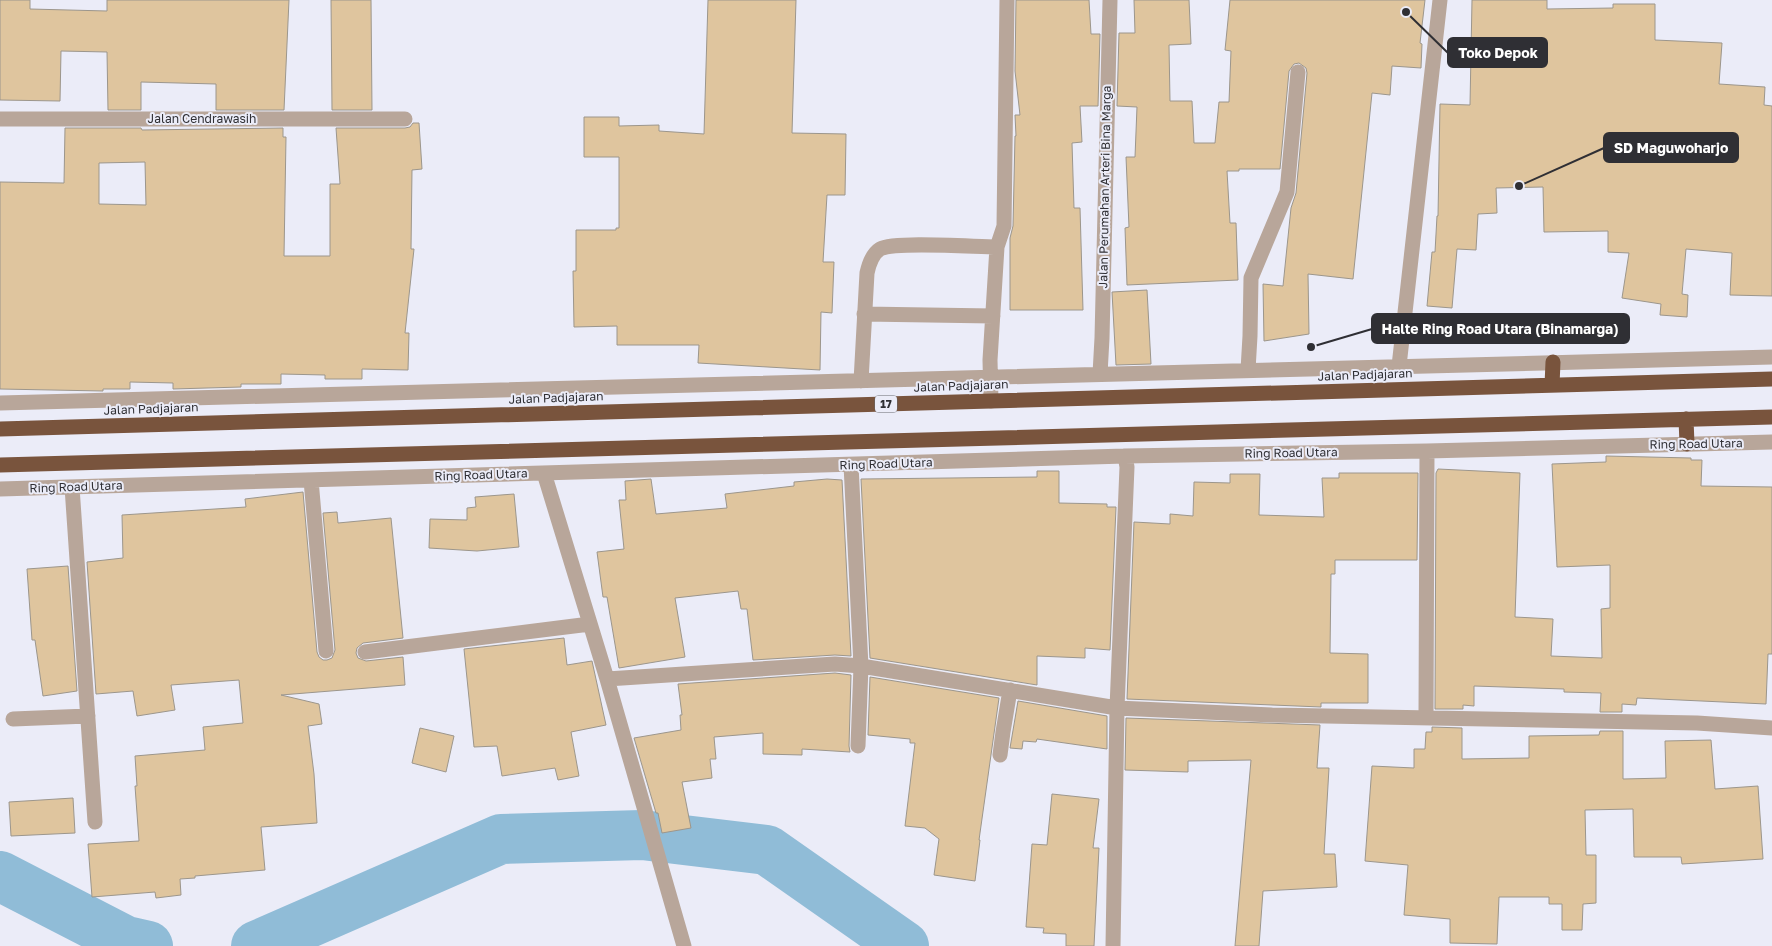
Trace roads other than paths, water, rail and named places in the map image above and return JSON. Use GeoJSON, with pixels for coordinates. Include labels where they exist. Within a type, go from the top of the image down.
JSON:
{"type":"FeatureCollection","features":[{"type":"Feature","properties":{"kind":"highway"},"geometry":{"type":"LineString","coordinates":[[1552,385],[1553,362]]}},
{"type":"Feature","properties":{"kind":"highway","name":"Jalan Padjajaran"},"geometry":{"type":"LineString","coordinates":[[0,428],[1772,379]]}},
{"type":"Feature","properties":{"kind":"highway"},"geometry":{"type":"LineString","coordinates":[[0,466],[1772,417]]}},
{"type":"Feature","properties":{"kind":"highway"},"geometry":{"type":"LineString","coordinates":[[1686,419],[1687,444]]}},
{"type":"Feature","properties":{"kind":"street"},"geometry":{"type":"LineString","coordinates":[[991,400],[990,360],[998,247],[1004,226],[1007,0]]}},
{"type":"Feature","properties":{"kind":"street","name":"Jalan Perumahan Arteri Bina Marga"},"geometry":{"type":"LineString","coordinates":[[1100,374],[1110,0]]}},
{"type":"Feature","properties":{"kind":"street"},"geometry":{"type":"LineString","coordinates":[[1399,366],[1440,0]]}},
{"type":"Feature","properties":{"kind":"street"},"geometry":{"type":"LineString","coordinates":[[1248,370],[1251,278],[1287,192],[1298,72]]}},
{"type":"Feature","properties":{"kind":"street","name":"Jalan Cendrawasih"},"geometry":{"type":"LineString","coordinates":[[0,119],[404,119]]}},
{"type":"Feature","properties":{"kind":"street"},"geometry":{"type":"LineString","coordinates":[[861,381],[867,272],[870,261],[880,249],[898,245],[998,247]]}},
{"type":"Feature","properties":{"kind":"street"},"geometry":{"type":"LineString","coordinates":[[864,314],[993,316]]}},
{"type":"Feature","properties":{"kind":"street"},"geometry":{"type":"LineString","coordinates":[[0,403],[1772,357]]}},
{"type":"Feature","properties":{"kind":"street","name":"Ring Road Utara"},"geometry":{"type":"LineString","coordinates":[[0,489],[1125,456],[1427,451],[1772,442]]}},
{"type":"Feature","properties":{"kind":"street"},"geometry":{"type":"LineString","coordinates":[[1426,717],[1427,451]]}},
{"type":"Feature","properties":{"kind":"street"},"geometry":{"type":"LineString","coordinates":[[1113,946],[1117,708],[1127,467],[1125,456]]}},
{"type":"Feature","properties":{"kind":"street"},"geometry":{"type":"LineString","coordinates":[[851,465],[861,666],[858,746]]}},
{"type":"Feature","properties":{"kind":"street"},"geometry":{"type":"LineString","coordinates":[[544,473],[626,743],[684,945]]}},
{"type":"Feature","properties":{"kind":"street"},"geometry":{"type":"LineString","coordinates":[[311,480],[326,651]]}},
{"type":"Feature","properties":{"kind":"street"},"geometry":{"type":"LineString","coordinates":[[72,487],[95,822]]}},
{"type":"Feature","properties":{"kind":"street"},"geometry":{"type":"LineString","coordinates":[[365,652],[590,624]]}},
{"type":"Feature","properties":{"kind":"street"},"geometry":{"type":"LineString","coordinates":[[607,679],[835,664],[861,666],[1117,708],[1272,715],[1696,723],[1772,728]]}},
{"type":"Feature","properties":{"kind":"street"},"geometry":{"type":"LineString","coordinates":[[1000,756],[1002,732],[1010,690]]}},
{"type":"Feature","properties":{"kind":"street"},"geometry":{"type":"LineString","coordinates":[[13,719],[88,716]]}},
{"type":"Feature","properties":{"kind":"waterway"},"geometry":{"type":"LineString","coordinates":[[256,946],[501,839],[642,835],[767,850],[904,946]]}},
{"type":"Feature","properties":{"kind":"waterway"},"geometry":{"type":"LineString","coordinates":[[0,876],[126,941],[148,946]]}},
{"type":"Feature","properties":{"kind":"place","name":"Toko Depok"},"geometry":{"type":"Point","coordinates":[1406,12]}},
{"type":"Feature","properties":{"kind":"place","name":"SD Maguwoharjo"},"geometry":{"type":"Point","coordinates":[1519,186]}},
{"type":"Feature","properties":{"kind":"place","name":"Halte Ring Road Utara (Binamarga)"},"geometry":{"type":"Point","coordinates":[1311,347]}}]}
